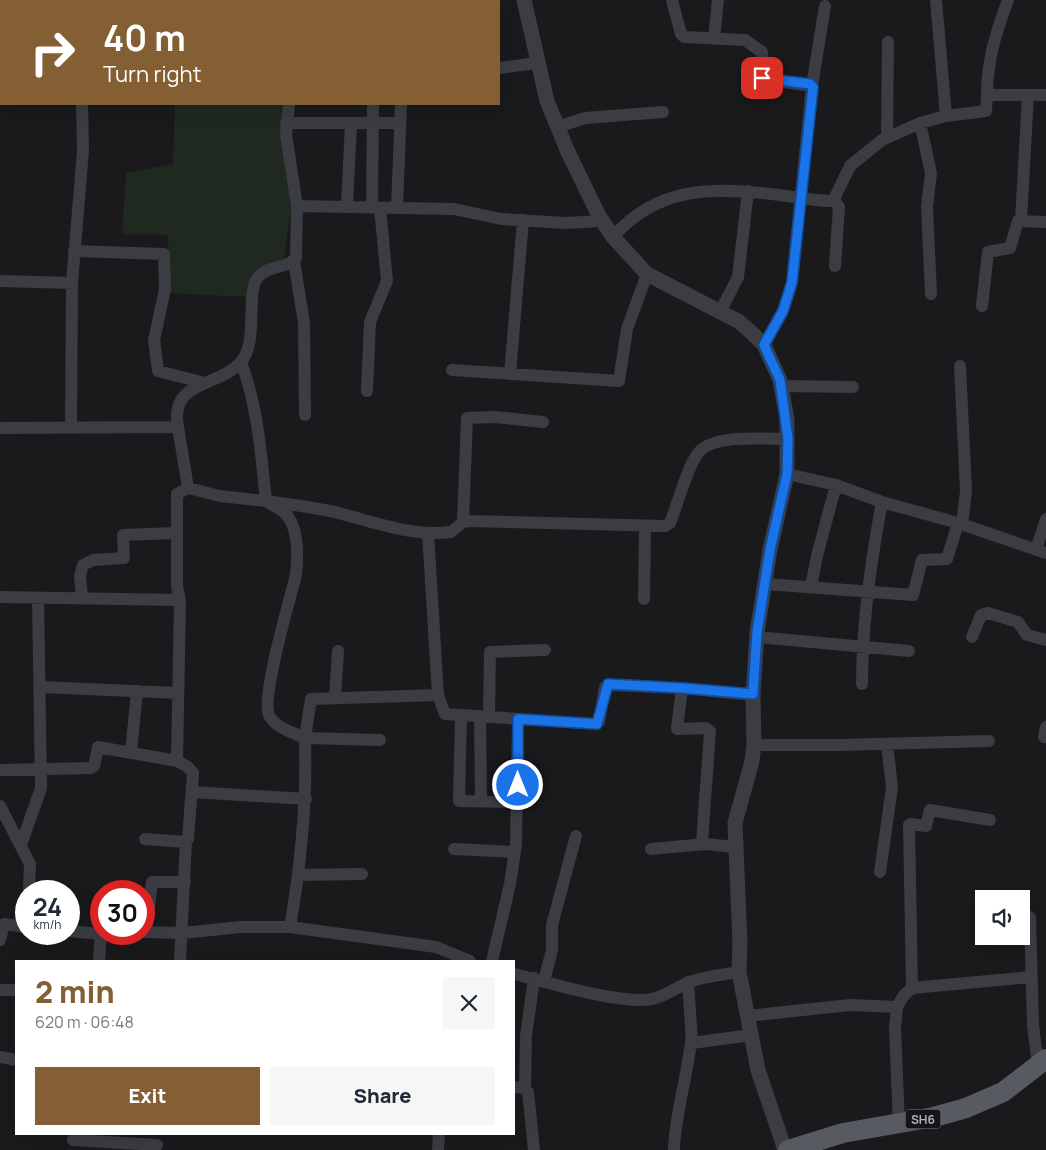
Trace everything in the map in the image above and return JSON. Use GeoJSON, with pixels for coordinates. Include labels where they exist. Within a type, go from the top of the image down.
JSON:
{"type":"FeatureCollection","features":[{"type":"Feature","properties":{"kind":"main road","name":"SH6"},"geometry":{"type":"LineString","coordinates":[[786,1150],[843,1134],[899,1124],[966,1108],[1003,1092],[1042,1062]]}},
{"type":"Feature","properties":{"kind":"street"},"geometry":{"type":"LineString","coordinates":[[524,0],[547,101],[602,221],[613,237],[647,274],[738,321],[764,345],[781,386],[788,439],[787,474],[770,550],[757,638],[753,694],[754,745],[745,791],[735,823],[735,847],[740,924],[739,972],[758,1070],[786,1150]]}},
{"type":"Feature","properties":{"kind":"street"},"geometry":{"type":"LineString","coordinates":[[672,0],[682,36],[745,40],[761,51],[763,79],[812,86]]}},
{"type":"Feature","properties":{"kind":"street"},"geometry":{"type":"LineString","coordinates":[[714,38],[718,0]]}},
{"type":"Feature","properties":{"kind":"street"},"geometry":{"type":"LineString","coordinates":[[936,0],[946,116]]}},
{"type":"Feature","properties":{"kind":"street"},"geometry":{"type":"LineString","coordinates":[[834,200],[844,175],[850,166],[858,158],[887,138],[920,123],[946,116],[986,111],[987,76],[992,43],[1008,0]]}},
{"type":"Feature","properties":{"kind":"street"},"geometry":{"type":"LineString","coordinates":[[764,345],[783,311],[792,282],[812,86],[825,6]]}},
{"type":"Feature","properties":{"kind":"street"},"geometry":{"type":"LineString","coordinates":[[887,138],[888,42]]}},
{"type":"Feature","properties":{"kind":"street"},"geometry":{"type":"LineString","coordinates":[[500,68],[537,63]]}},
{"type":"Feature","properties":{"kind":"street"},"geometry":{"type":"LineString","coordinates":[[1021,220],[1028,95]]}},
{"type":"Feature","properties":{"kind":"street"},"geometry":{"type":"LineString","coordinates":[[987,96],[1046,95]]}},
{"type":"Feature","properties":{"kind":"street"},"geometry":{"type":"LineString","coordinates":[[71,428],[72,283],[83,151],[82,105]]}},
{"type":"Feature","properties":{"kind":"street"},"geometry":{"type":"LineString","coordinates":[[289,105],[286,123],[297,206],[294,261],[304,324],[305,415]]}},
{"type":"Feature","properties":{"kind":"street"},"geometry":{"type":"LineString","coordinates":[[367,391],[370,322],[387,281],[376,208],[373,105]]}},
{"type":"Feature","properties":{"kind":"street"},"geometry":{"type":"LineString","coordinates":[[397,208],[401,105]]}},
{"type":"Feature","properties":{"kind":"street"},"geometry":{"type":"LineString","coordinates":[[558,127],[585,118],[663,112]]}},
{"type":"Feature","properties":{"kind":"street"},"geometry":{"type":"LineString","coordinates":[[286,123],[400,123]]}},
{"type":"Feature","properties":{"kind":"street"},"geometry":{"type":"LineString","coordinates":[[347,207],[351,123]]}},
{"type":"Feature","properties":{"kind":"street"},"geometry":{"type":"LineString","coordinates":[[920,123],[931,173],[927,207],[931,294]]}},
{"type":"Feature","properties":{"kind":"street"},"geometry":{"type":"LineString","coordinates":[[613,237],[635,215],[667,198],[718,190],[748,191],[834,200],[840,207],[835,266]]}},
{"type":"Feature","properties":{"kind":"street"},"geometry":{"type":"LineString","coordinates":[[720,312],[738,277],[748,191]]}},
{"type":"Feature","properties":{"kind":"street"},"geometry":{"type":"LineString","coordinates":[[297,206],[454,209],[501,219],[565,223],[602,221]]}},
{"type":"Feature","properties":{"kind":"street"},"geometry":{"type":"LineString","coordinates":[[510,374],[523,220]]}},
{"type":"Feature","properties":{"kind":"street"},"geometry":{"type":"LineString","coordinates":[[982,306],[988,252],[1010,248],[1016,222],[1021,220],[1046,222]]}},
{"type":"Feature","properties":{"kind":"street"},"geometry":{"type":"LineString","coordinates":[[74,251],[164,254],[165,289],[154,340],[158,371],[204,383]]}},
{"type":"Feature","properties":{"kind":"street"},"geometry":{"type":"LineString","coordinates":[[188,488],[176,412],[178,402],[204,383],[241,362],[250,340],[254,288],[258,277],[266,270],[294,261]]}},
{"type":"Feature","properties":{"kind":"street"},"geometry":{"type":"LineString","coordinates":[[452,370],[619,381],[627,329],[647,274]]}},
{"type":"Feature","properties":{"kind":"street"},"geometry":{"type":"LineString","coordinates":[[0,281],[72,283]]}},
{"type":"Feature","properties":{"kind":"street"},"geometry":{"type":"LineString","coordinates":[[241,362],[248,381],[258,431],[266,501],[287,516],[296,544],[298,559],[296,575],[271,676],[269,716],[276,723],[305,738],[380,740]]}},
{"type":"Feature","properties":{"kind":"street"},"geometry":{"type":"LineString","coordinates":[[766,584],[915,594],[922,560],[947,559],[960,524],[966,491],[960,366]]}},
{"type":"Feature","properties":{"kind":"street"},"geometry":{"type":"LineString","coordinates":[[781,386],[853,387]]}},
{"type":"Feature","properties":{"kind":"street"},"geometry":{"type":"LineString","coordinates":[[463,522],[464,452],[468,417],[543,422]]}},
{"type":"Feature","properties":{"kind":"street"},"geometry":{"type":"LineString","coordinates":[[0,428],[178,427]]}},
{"type":"Feature","properties":{"kind":"street"},"geometry":{"type":"LineString","coordinates":[[177,761],[180,600],[177,586],[175,533],[176,494],[188,488],[220,496],[266,501],[339,513],[390,528],[428,532],[451,532],[463,522],[665,526],[670,523],[697,454],[706,446],[732,440],[788,439]]}},
{"type":"Feature","properties":{"kind":"street"},"geometry":{"type":"LineString","coordinates":[[787,474],[836,485],[882,502],[960,524],[1041,552],[1046,519]]}},
{"type":"Feature","properties":{"kind":"street"},"geometry":{"type":"LineString","coordinates":[[811,588],[816,556],[836,485]]}},
{"type":"Feature","properties":{"kind":"street"},"geometry":{"type":"LineString","coordinates":[[862,684],[873,552],[882,502]]}},
{"type":"Feature","properties":{"kind":"street"},"geometry":{"type":"LineString","coordinates":[[644,599],[645,527]]}},
{"type":"Feature","properties":{"kind":"street"},"geometry":{"type":"LineString","coordinates":[[428,532],[438,695],[444,713],[461,716],[596,724],[599,722],[608,684],[753,694]]}},
{"type":"Feature","properties":{"kind":"street"},"geometry":{"type":"LineString","coordinates":[[82,598],[80,576],[83,565],[93,560],[124,558],[123,535],[175,533]]}},
{"type":"Feature","properties":{"kind":"street"},"geometry":{"type":"LineString","coordinates":[[0,597],[180,600]]}},
{"type":"Feature","properties":{"kind":"street"},"geometry":{"type":"LineString","coordinates":[[21,845],[39,797],[42,769],[38,598]]}},
{"type":"Feature","properties":{"kind":"street"},"geometry":{"type":"LineString","coordinates":[[972,637],[981,615],[988,613],[1018,622],[1027,635],[1046,640]]}},
{"type":"Feature","properties":{"kind":"street"},"geometry":{"type":"LineString","coordinates":[[757,638],[908,651]]}},
{"type":"Feature","properties":{"kind":"street"},"geometry":{"type":"LineString","coordinates":[[335,697],[338,650]]}},
{"type":"Feature","properties":{"kind":"street"},"geometry":{"type":"LineString","coordinates":[[480,801],[490,652],[545,650]]}},
{"type":"Feature","properties":{"kind":"street"},"geometry":{"type":"LineString","coordinates":[[41,687],[178,693]]}},
{"type":"Feature","properties":{"kind":"street"},"geometry":{"type":"LineString","coordinates":[[682,688],[678,729],[706,728],[710,732],[702,840],[705,844]]}},
{"type":"Feature","properties":{"kind":"street"},"geometry":{"type":"LineString","coordinates":[[131,753],[137,691]]}},
{"type":"Feature","properties":{"kind":"street"},"geometry":{"type":"LineString","coordinates":[[290,927],[299,875],[306,798],[305,738],[311,699],[438,695]]}},
{"type":"Feature","properties":{"kind":"street"},"geometry":{"type":"LineString","coordinates":[[461,716],[459,801],[518,802]]}},
{"type":"Feature","properties":{"kind":"street"},"geometry":{"type":"LineString","coordinates":[[492,960],[515,852],[518,802],[518,719]]}},
{"type":"Feature","properties":{"kind":"street"},"geometry":{"type":"LineString","coordinates":[[754,745],[989,741]]}},
{"type":"Feature","properties":{"kind":"street"},"geometry":{"type":"LineString","coordinates":[[880,872],[892,787],[887,744]]}},
{"type":"Feature","properties":{"kind":"street"},"geometry":{"type":"LineString","coordinates":[[0,770],[92,767],[98,747],[177,761],[192,771],[192,792],[186,841],[183,934],[180,960]]}},
{"type":"Feature","properties":{"kind":"street"},"geometry":{"type":"LineString","coordinates":[[192,792],[306,798]]}},
{"type":"Feature","properties":{"kind":"street"},"geometry":{"type":"LineString","coordinates":[[0,806],[30,864],[29,880]]}},
{"type":"Feature","properties":{"kind":"street"},"geometry":{"type":"LineString","coordinates":[[912,988],[910,825],[926,826],[930,810],[990,820]]}},
{"type":"Feature","properties":{"kind":"street"},"geometry":{"type":"LineString","coordinates":[[534,1150],[528,1092],[520,1088],[526,1036],[539,980],[552,950],[552,925],[576,836]]}},
{"type":"Feature","properties":{"kind":"street"},"geometry":{"type":"LineString","coordinates":[[145,840],[186,841]]}},
{"type":"Feature","properties":{"kind":"street"},"geometry":{"type":"LineString","coordinates":[[651,849],[705,844],[735,847]]}},
{"type":"Feature","properties":{"kind":"street"},"geometry":{"type":"LineString","coordinates":[[454,849],[515,852]]}},
{"type":"Feature","properties":{"kind":"street"},"geometry":{"type":"LineString","coordinates":[[299,875],[362,874]]}},
{"type":"Feature","properties":{"kind":"street"},"geometry":{"type":"LineString","coordinates":[[155,882],[185,882]]}},
{"type":"Feature","properties":{"kind":"street"},"geometry":{"type":"LineString","coordinates":[[1030,918],[1033,1025],[1042,1062]]}},
{"type":"Feature","properties":{"kind":"street"},"geometry":{"type":"LineString","coordinates":[[0,940],[4,924],[15,924]]}},
{"type":"Feature","properties":{"kind":"street"},"geometry":{"type":"LineString","coordinates":[[155,933],[183,934],[240,927],[290,927],[436,947],[454,959]]}},
{"type":"Feature","properties":{"kind":"street"},"geometry":{"type":"LineString","coordinates":[[99,960],[100,945]]}},
{"type":"Feature","properties":{"kind":"street"},"geometry":{"type":"LineString","coordinates":[[515,974],[593,992],[640,1000],[658,998],[688,982],[739,972]]}},
{"type":"Feature","properties":{"kind":"street"},"geometry":{"type":"LineString","coordinates":[[899,1124],[895,1028],[897,1007],[904,994],[912,988],[1031,977]]}},
{"type":"Feature","properties":{"kind":"street"},"geometry":{"type":"LineString","coordinates":[[674,1150],[675,1133],[688,1069],[691,1042],[688,982]]}},
{"type":"Feature","properties":{"kind":"street"},"geometry":{"type":"LineString","coordinates":[[0,990],[15,990]]}},
{"type":"Feature","properties":{"kind":"street"},"geometry":{"type":"LineString","coordinates":[[747,1016],[858,1004],[897,1007]]}},
{"type":"Feature","properties":{"kind":"street"},"geometry":{"type":"LineString","coordinates":[[691,1042],[751,1035]]}},
{"type":"Feature","properties":{"kind":"street"},"geometry":{"type":"LineString","coordinates":[[0,1057],[15,1060]]}},
{"type":"Feature","properties":{"kind":"street"},"geometry":{"type":"LineString","coordinates":[[438,1150],[439,1135]]}},
{"type":"Feature","properties":{"kind":"street"},"geometry":{"type":"LineString","coordinates":[[73,1140],[158,1143]]}},
{"type":"Feature","properties":{"kind":"green space"},"geometry":{"type":"Polygon","coordinates":[[[175,105],[283,105],[293,194],[284,258],[252,274],[247,297],[169,293],[168,235],[122,234],[126,173],[173,164],[175,105]]]}},
{"type":"Feature","properties":{"kind":"route"},"geometry":{"type":"LineString","coordinates":[[518,785],[518,719],[597,724],[608,684],[753,694],[757,632],[762,598],[780,498],[787,474],[787,419],[780,380],[764,345],[788,300],[792,282],[797,250],[803,167],[813,87],[812,84],[762,78]]}}]}
